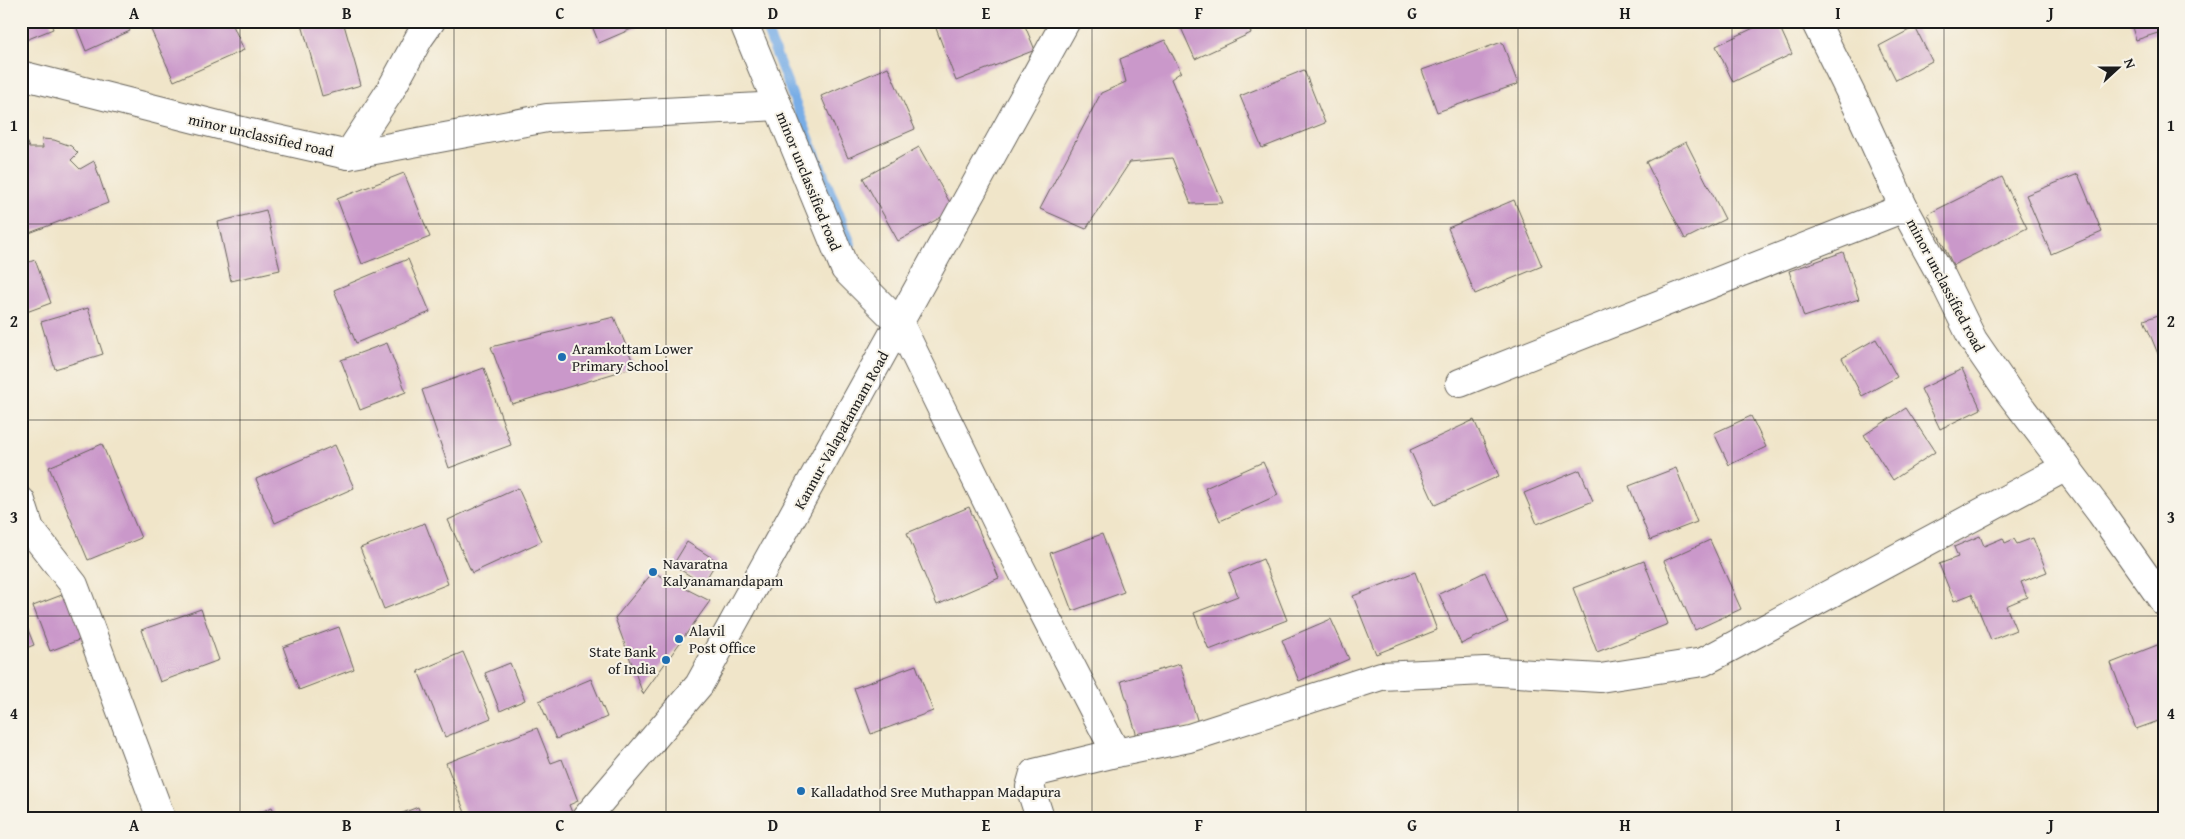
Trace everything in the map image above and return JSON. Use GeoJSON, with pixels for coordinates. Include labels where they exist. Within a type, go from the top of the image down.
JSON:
{"type":"FeatureCollection","features":[{"type":"Feature","properties":{"kind":"street","name":"minor unclassified road"},"geometry":{"type":"LineString","coordinates":[[21,75],[231,128],[348,155],[390,91],[419,38],[431,21]]}},
{"type":"Feature","properties":{"kind":"street","name":"minor unclassified road"},"geometry":{"type":"LineString","coordinates":[[743,21],[845,270],[900,324],[1002,530],[1116,753]]}},
{"type":"Feature","properties":{"kind":"street","name":"Kannur-Valapatannam Road"},"geometry":{"type":"LineString","coordinates":[[586,818],[698,685],[900,324],[1066,21]]}},
{"type":"Feature","properties":{"kind":"street","name":"minor unclassified road"},"geometry":{"type":"LineString","coordinates":[[1815,21],[1861,114],[1904,208],[1942,277],[1973,340],[2006,388],[2164,602]]}},
{"type":"Feature","properties":{"kind":"street"},"geometry":{"type":"LineString","coordinates":[[348,155],[547,118],[778,106]]}},
{"type":"Feature","properties":{"kind":"street"},"geometry":{"type":"LineString","coordinates":[[1460,383],[1904,208]]}},
{"type":"Feature","properties":{"kind":"street"},"geometry":{"type":"LineString","coordinates":[[1040,818],[1030,787],[1034,773],[1189,738],[1381,676],[1485,671],[1600,678],[1703,662],[2066,467]]}},
{"type":"Feature","properties":{"kind":"street"},"geometry":{"type":"LineString","coordinates":[[21,501],[30,530],[74,585],[161,818]]}},
{"type":"Feature","properties":{"kind":"building"},"geometry":{"type":"Polygon","coordinates":[[[21,21],[50,21],[53,29],[21,42],[21,21]]]}},
{"type":"Feature","properties":{"kind":"building"},"geometry":{"type":"Polygon","coordinates":[[[74,21],[126,21],[130,31],[86,51],[74,21]]]}},
{"type":"Feature","properties":{"kind":"building"},"geometry":{"type":"Polygon","coordinates":[[[147,21],[231,21],[244,50],[174,81],[147,21]]]}},
{"type":"Feature","properties":{"kind":"building"},"geometry":{"type":"Polygon","coordinates":[[[301,21],[343,21],[361,85],[322,96],[301,21]]]}},
{"type":"Feature","properties":{"kind":"building"},"geometry":{"type":"Polygon","coordinates":[[[590,21],[650,21],[599,43],[590,21]]]}},
{"type":"Feature","properties":{"kind":"building"},"geometry":{"type":"Polygon","coordinates":[[[938,21],[1023,21],[1035,50],[956,81],[934,23],[938,21]]]}},
{"type":"Feature","properties":{"kind":"building"},"geometry":{"type":"Polygon","coordinates":[[[1178,21],[1246,21],[1251,33],[1195,59],[1178,21]]]}},
{"type":"Feature","properties":{"kind":"building"},"geometry":{"type":"Polygon","coordinates":[[[1768,21],[1777,21],[1792,54],[1733,82],[1716,46],[1768,21]]]}},
{"type":"Feature","properties":{"kind":"building"},"geometry":{"type":"Polygon","coordinates":[[[2130,21],[2164,21],[2164,31],[2136,40],[2130,21]]]}},
{"type":"Feature","properties":{"kind":"building"},"geometry":{"type":"Polygon","coordinates":[[[1915,27],[1932,61],[1896,80],[1879,46],[1915,27]]]}},
{"type":"Feature","properties":{"kind":"building"},"geometry":{"type":"Polygon","coordinates":[[[1165,40],[1181,72],[1171,79],[1223,203],[1191,204],[1172,158],[1130,162],[1086,229],[1040,209],[1101,93],[1126,82],[1120,59],[1165,40]]]}},
{"type":"Feature","properties":{"kind":"building"},"geometry":{"type":"Polygon","coordinates":[[[1502,42],[1518,84],[1437,112],[1422,70],[1502,42]]]}},
{"type":"Feature","properties":{"kind":"building"},"geometry":{"type":"Polygon","coordinates":[[[888,67],[915,129],[848,158],[821,96],[888,67]]]}},
{"type":"Feature","properties":{"kind":"building"},"geometry":{"type":"Polygon","coordinates":[[[1304,70],[1325,123],[1262,148],[1240,96],[1304,70]]]}},
{"type":"Feature","properties":{"kind":"building"},"geometry":{"type":"Polygon","coordinates":[[[21,128],[29,148],[43,148],[42,139],[54,140],[71,146],[78,153],[71,160],[80,169],[94,161],[108,203],[24,235],[21,228],[21,128]]]}},
{"type":"Feature","properties":{"kind":"building"},"geometry":{"type":"Polygon","coordinates":[[[1686,142],[1725,219],[1685,239],[1646,162],[1686,142]]]}},
{"type":"Feature","properties":{"kind":"building"},"geometry":{"type":"Polygon","coordinates":[[[919,147],[954,210],[898,241],[863,178],[919,147]]]}},
{"type":"Feature","properties":{"kind":"building"},"geometry":{"type":"Polygon","coordinates":[[[404,173],[430,237],[362,264],[337,199],[404,173]]]}},
{"type":"Feature","properties":{"kind":"building"},"geometry":{"type":"Polygon","coordinates":[[[2078,174],[2102,232],[2051,254],[2026,195],[2078,174]]]}},
{"type":"Feature","properties":{"kind":"building"},"geometry":{"type":"Polygon","coordinates":[[[2002,177],[2027,228],[1953,265],[1928,214],[2002,177]]]}},
{"type":"Feature","properties":{"kind":"building"},"geometry":{"type":"Polygon","coordinates":[[[1514,200],[1542,266],[1475,294],[1448,228],[1514,200]]]}},
{"type":"Feature","properties":{"kind":"building"},"geometry":{"type":"Polygon","coordinates":[[[266,210],[280,270],[231,281],[218,222],[266,210]]]}},
{"type":"Feature","properties":{"kind":"building"},"geometry":{"type":"Polygon","coordinates":[[[1843,252],[1859,299],[1804,317],[1789,271],[1843,252]]]}},
{"type":"Feature","properties":{"kind":"building"},"geometry":{"type":"Polygon","coordinates":[[[408,259],[430,312],[356,343],[334,290],[408,259]]]}},
{"type":"Feature","properties":{"kind":"building"},"geometry":{"type":"Polygon","coordinates":[[[35,260],[51,303],[21,314],[21,265],[35,260]]]}},
{"type":"Feature","properties":{"kind":"building"},"geometry":{"type":"Polygon","coordinates":[[[88,308],[103,354],[55,369],[41,322],[88,308]]]}},
{"type":"Feature","properties":{"kind":"building"},"geometry":{"type":"Polygon","coordinates":[[[2164,313],[2164,360],[2161,361],[2144,320],[2164,313]]]}},
{"type":"Feature","properties":{"kind":"building","name":"Aramkottam Lower Primary School"},"geometry":{"type":"Polygon","coordinates":[[[614,317],[635,367],[512,404],[491,347],[614,317]]]}},
{"type":"Feature","properties":{"kind":"building"},"geometry":{"type":"Polygon","coordinates":[[[1876,339],[1897,377],[1862,396],[1842,358],[1876,339]]]}},
{"type":"Feature","properties":{"kind":"building"},"geometry":{"type":"Polygon","coordinates":[[[387,343],[406,392],[360,410],[341,360],[387,343]]]}},
{"type":"Feature","properties":{"kind":"building"},"geometry":{"type":"Polygon","coordinates":[[[484,368],[511,445],[449,468],[422,390],[484,368]]]}},
{"type":"Feature","properties":{"kind":"building"},"geometry":{"type":"Polygon","coordinates":[[[1962,369],[1981,409],[1940,429],[1921,389],[1962,369]]]}},
{"type":"Feature","properties":{"kind":"building"},"geometry":{"type":"Polygon","coordinates":[[[1906,408],[1935,452],[1893,480],[1864,435],[1906,408]]]}},
{"type":"Feature","properties":{"kind":"building"},"geometry":{"type":"Polygon","coordinates":[[[1751,416],[1766,447],[1729,465],[1714,433],[1751,416]]]}},
{"type":"Feature","properties":{"kind":"building"},"geometry":{"type":"Polygon","coordinates":[[[1474,420],[1499,476],[1435,505],[1410,450],[1474,420]]]}},
{"type":"Feature","properties":{"kind":"building"},"geometry":{"type":"Polygon","coordinates":[[[102,444],[141,538],[88,560],[49,467],[102,444]]]}},
{"type":"Feature","properties":{"kind":"building"},"geometry":{"type":"Polygon","coordinates":[[[335,445],[354,488],[275,523],[256,479],[335,445]]]}},
{"type":"Feature","properties":{"kind":"building"},"geometry":{"type":"Polygon","coordinates":[[[1263,462],[1278,495],[1220,521],[1205,488],[1263,462]]]}},
{"type":"Feature","properties":{"kind":"building"},"geometry":{"type":"Polygon","coordinates":[[[1676,468],[1697,522],[1650,540],[1629,486],[1676,468]]]}},
{"type":"Feature","properties":{"kind":"building"},"geometry":{"type":"Polygon","coordinates":[[[1580,470],[1593,501],[1537,524],[1524,493],[1580,470]]]}},
{"type":"Feature","properties":{"kind":"building"},"geometry":{"type":"Polygon","coordinates":[[[518,488],[542,541],[472,573],[448,520],[518,488]]]}},
{"type":"Feature","properties":{"kind":"building"},"geometry":{"type":"Polygon","coordinates":[[[969,507],[999,578],[937,605],[907,533],[969,507]]]}},
{"type":"Feature","properties":{"kind":"building"},"geometry":{"type":"Polygon","coordinates":[[[425,523],[448,584],[384,609],[360,548],[425,523]]]}},
{"type":"Feature","properties":{"kind":"building"},"geometry":{"type":"Polygon","coordinates":[[[1102,534],[1124,592],[1072,611],[1050,553],[1102,534]]]}},
{"type":"Feature","properties":{"kind":"building"},"geometry":{"type":"Polygon","coordinates":[[[1980,536],[1984,546],[2003,538],[2005,543],[2014,539],[2017,544],[2033,538],[2047,572],[2021,582],[2027,597],[2006,606],[2016,630],[1991,640],[1972,594],[1954,601],[1939,564],[1958,557],[1954,547],[1980,536]]]}},
{"type":"Feature","properties":{"kind":"building"},"geometry":{"type":"Polygon","coordinates":[[[1710,540],[1741,609],[1695,630],[1664,561],[1710,540]]]}},
{"type":"Feature","properties":{"kind":"building"},"geometry":{"type":"Polygon","coordinates":[[[687,542],[717,561],[703,584],[673,565],[687,542]]]}},
{"type":"Feature","properties":{"kind":"building"},"geometry":{"type":"Polygon","coordinates":[[[1263,559],[1287,620],[1209,650],[1194,613],[1238,596],[1229,573],[1263,559]]]}},
{"type":"Feature","properties":{"kind":"building"},"geometry":{"type":"Polygon","coordinates":[[[1644,561],[1668,624],[1597,652],[1573,588],[1644,561]]]}},
{"type":"Feature","properties":{"kind":"building"},"geometry":{"type":"Polygon","coordinates":[[[653,572],[710,601],[643,694],[615,618],[653,572]]]}},
{"type":"Feature","properties":{"kind":"building"},"geometry":{"type":"Polygon","coordinates":[[[1415,572],[1437,630],[1376,654],[1353,596],[1415,572]]]}},
{"type":"Feature","properties":{"kind":"building"},"geometry":{"type":"Polygon","coordinates":[[[1485,572],[1508,622],[1461,644],[1439,594],[1485,572]]]}},
{"type":"Feature","properties":{"kind":"building"},"geometry":{"type":"Polygon","coordinates":[[[67,593],[84,638],[50,651],[33,606],[67,593]]]}},
{"type":"Feature","properties":{"kind":"building"},"geometry":{"type":"Polygon","coordinates":[[[201,609],[219,660],[160,682],[141,630],[201,609]]]}},
{"type":"Feature","properties":{"kind":"building"},"geometry":{"type":"Polygon","coordinates":[[[21,612],[34,645],[21,650],[21,612]]]}},
{"type":"Feature","properties":{"kind":"building"},"geometry":{"type":"Polygon","coordinates":[[[1331,619],[1349,659],[1299,681],[1282,640],[1331,619]]]}},
{"type":"Feature","properties":{"kind":"building"},"geometry":{"type":"Polygon","coordinates":[[[339,627],[354,669],[299,690],[283,647],[339,627]]]}},
{"type":"Feature","properties":{"kind":"building"},"geometry":{"type":"Polygon","coordinates":[[[2160,644],[2164,653],[2164,719],[2136,729],[2111,663],[2160,644]]]}},
{"type":"Feature","properties":{"kind":"building"},"geometry":{"type":"Polygon","coordinates":[[[463,652],[491,718],[445,737],[418,671],[463,652]]]}},
{"type":"Feature","properties":{"kind":"building"},"geometry":{"type":"Polygon","coordinates":[[[510,663],[525,700],[500,711],[485,673],[510,663]]]}},
{"type":"Feature","properties":{"kind":"building"},"geometry":{"type":"Polygon","coordinates":[[[1180,664],[1198,723],[1138,740],[1121,681],[1180,664]]]}},
{"type":"Feature","properties":{"kind":"building"},"geometry":{"type":"Polygon","coordinates":[[[916,665],[933,711],[871,734],[854,688],[916,665]]]}},
{"type":"Feature","properties":{"kind":"building"},"geometry":{"type":"Polygon","coordinates":[[[591,679],[607,717],[556,739],[539,701],[591,679]]]}},
{"type":"Feature","properties":{"kind":"building"},"geometry":{"type":"Polygon","coordinates":[[[537,728],[551,763],[562,759],[578,801],[569,805],[573,815],[566,818],[467,818],[446,763],[537,728]]]}},
{"type":"Feature","properties":{"kind":"building"},"geometry":{"type":"Polygon","coordinates":[[[272,807],[277,818],[249,818],[272,807]]]}},
{"type":"Feature","properties":{"kind":"building"},"geometry":{"type":"Polygon","coordinates":[[[418,807],[422,818],[390,818],[418,807]]]}},
{"type":"Feature","properties":{"kind":"waterway"},"geometry":{"type":"LineString","coordinates":[[763,21],[851,244]]}},
{"type":"Feature","properties":{"kind":"place","name":"Aramkottam Lower Primary School"},"geometry":{"type":"Point","coordinates":[562,357]}},
{"type":"Feature","properties":{"kind":"place","name":"Navaratna Kalyanamandapam"},"geometry":{"type":"Point","coordinates":[653,572]}},
{"type":"Feature","properties":{"kind":"place","name":"Alavil Post Office"},"geometry":{"type":"Point","coordinates":[679,639]}},
{"type":"Feature","properties":{"kind":"place","name":"State Bank of India"},"geometry":{"type":"Point","coordinates":[666,660]}},
{"type":"Feature","properties":{"kind":"place","name":"Kalladathod Sree Muthappan Madapura"},"geometry":{"type":"Point","coordinates":[801,791]}}]}
